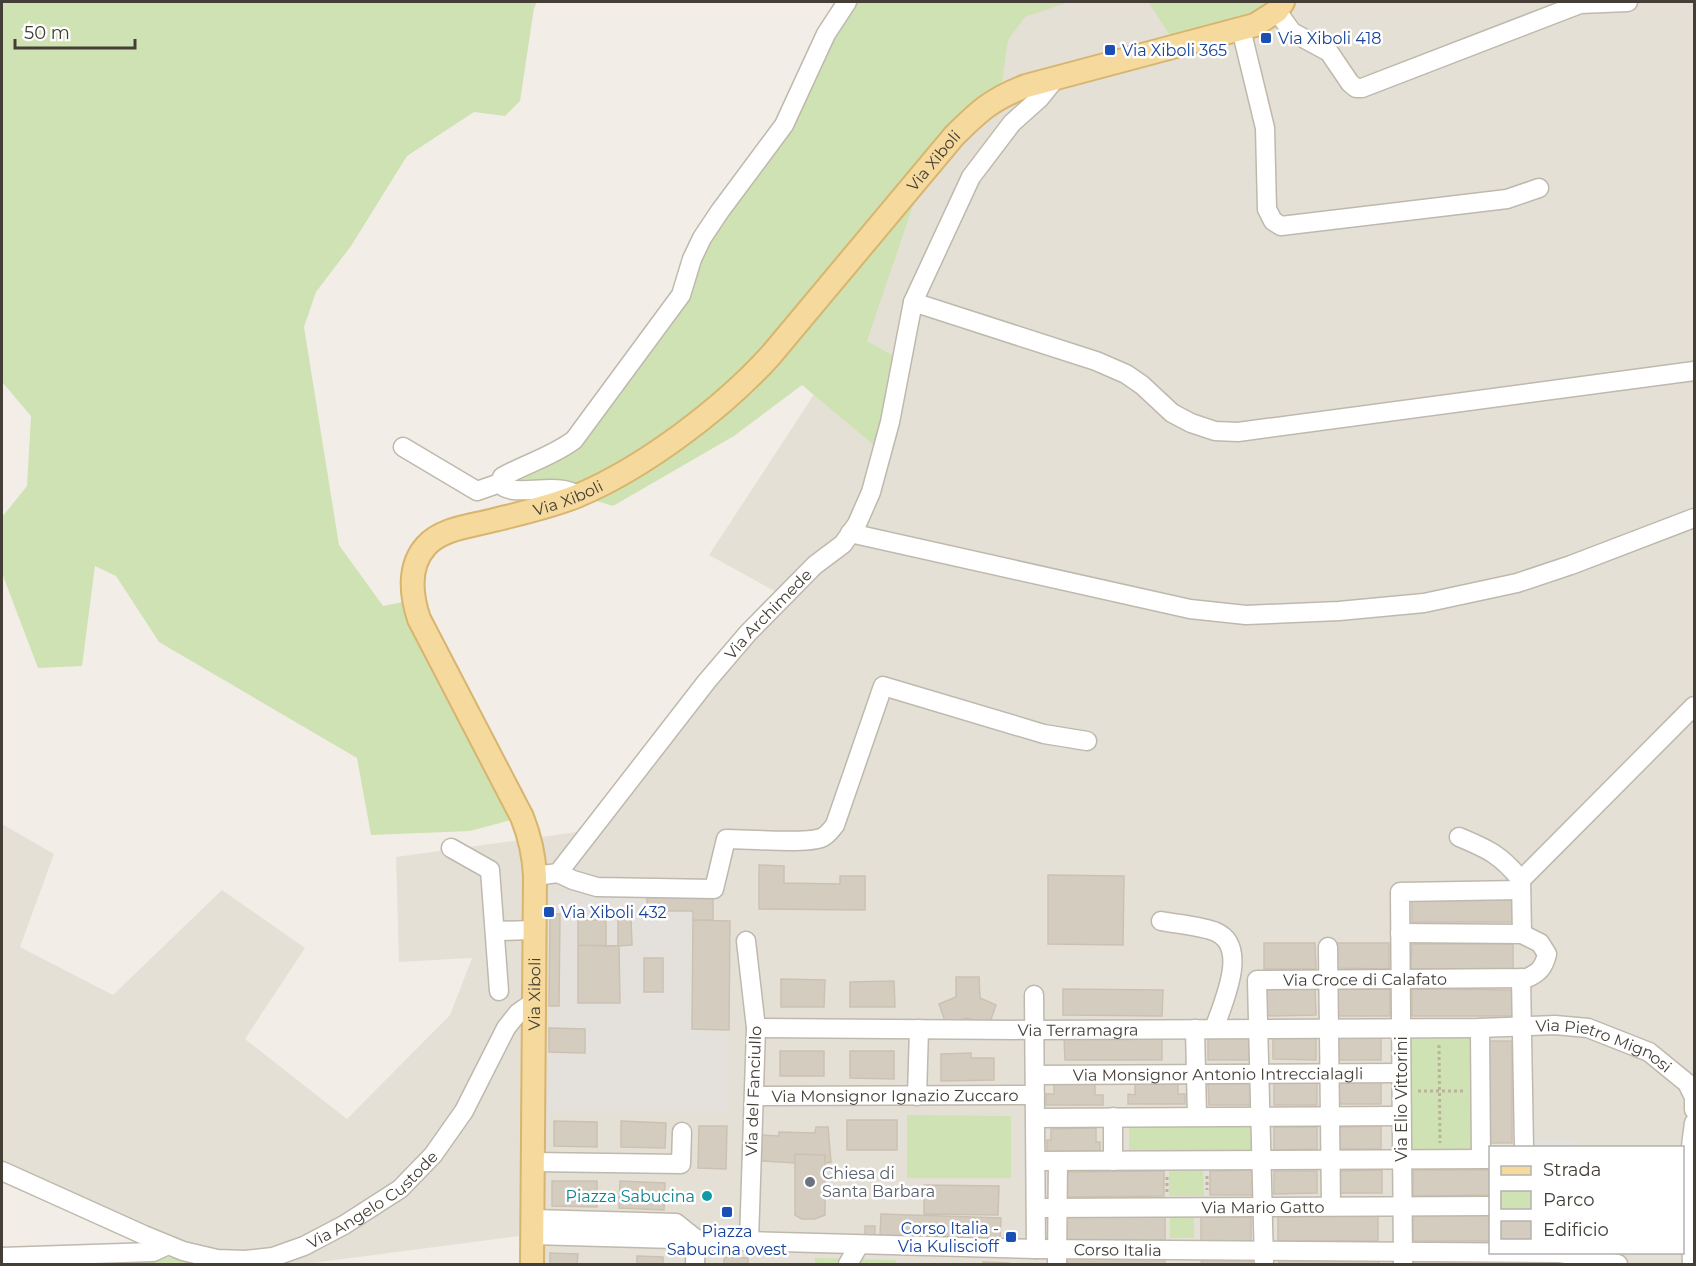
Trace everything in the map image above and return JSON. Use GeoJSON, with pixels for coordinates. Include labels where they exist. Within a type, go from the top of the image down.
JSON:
{"type":"FeatureCollection","features":[{"type":"Feature","properties":{"kind":"main road","name":"Via Xiboli"},"geometry":{"type":"LineString","coordinates":[[532,1264],[535,876],[532,844],[522,817],[419,619],[413,600],[414,571],[426,546],[445,533],[547,506],[577,495],[636,464],[719,405],[751,378],[954,136],[976,113],[1000,96],[1056,78],[1256,25],[1280,6]]}},
{"type":"Feature","properties":{"kind":"street"},"geometry":{"type":"LineString","coordinates":[[500,483],[502,477],[558,452],[574,440],[681,295],[692,259],[702,238],[784,125],[826,34],[847,2]]}},
{"type":"Feature","properties":{"kind":"street"},"geometry":{"type":"LineString","coordinates":[[1280,6],[1292,32],[1329,52],[1350,83],[1356,88],[1362,88],[1580,4],[1628,2]]}},
{"type":"Feature","properties":{"kind":"street"},"geometry":{"type":"LineString","coordinates":[[1240,29],[1265,128],[1267,210],[1273,221],[1281,226],[1507,199],[1539,189]]}},
{"type":"Feature","properties":{"kind":"street","name":"Via Archimede"},"geometry":{"type":"LineString","coordinates":[[558,873],[706,681],[815,565],[843,544],[857,524],[871,492],[890,422],[914,302],[971,177],[1012,123],[1040,98],[1056,78]]}},
{"type":"Feature","properties":{"kind":"street"},"geometry":{"type":"LineString","coordinates":[[914,302],[1096,361],[1126,374],[1142,385],[1172,413],[1191,423],[1215,431],[1239,432],[1695,371]]}},
{"type":"Feature","properties":{"kind":"street"},"geometry":{"type":"LineString","coordinates":[[403,447],[477,491],[500,483]]}},
{"type":"Feature","properties":{"kind":"street"},"geometry":{"type":"LineString","coordinates":[[500,483],[503,488],[511,491],[558,488],[570,490],[577,495]]}},
{"type":"Feature","properties":{"kind":"street"},"geometry":{"type":"LineString","coordinates":[[850,533],[1190,609],[1246,615],[1339,611],[1424,603],[1477,593],[1517,583],[1571,565],[1695,518]]}},
{"type":"Feature","properties":{"kind":"street"},"geometry":{"type":"LineString","coordinates":[[535,876],[558,873],[573,880],[597,886],[714,889],[726,839],[804,840],[820,838],[828,834],[835,825],[883,686],[1044,734],[1087,741]]}},
{"type":"Feature","properties":{"kind":"street"},"geometry":{"type":"LineString","coordinates":[[1521,885],[1695,706]]}},
{"type":"Feature","properties":{"kind":"street"},"geometry":{"type":"LineString","coordinates":[[1459,837],[1487,849],[1507,862],[1521,885],[1522,934]]}},
{"type":"Feature","properties":{"kind":"street"},"geometry":{"type":"LineString","coordinates":[[451,848],[490,870],[500,992]]}},
{"type":"Feature","properties":{"kind":"street","name":"Via Elio Vittorini"},"geometry":{"type":"LineString","coordinates":[[1403,1258],[1400,892],[1521,885]]}},
{"type":"Feature","properties":{"kind":"street"},"geometry":{"type":"LineString","coordinates":[[1161,921],[1216,932],[1228,941],[1233,956],[1232,973],[1205,1029],[1196,1074],[1197,1116]]}},
{"type":"Feature","properties":{"kind":"street"},"geometry":{"type":"LineString","coordinates":[[495,931],[535,930]]}},
{"type":"Feature","properties":{"kind":"street"},"geometry":{"type":"LineString","coordinates":[[1400,933],[1522,934],[1540,943],[1547,954],[1545,964],[1538,973],[1521,978],[1524,1146]]}},
{"type":"Feature","properties":{"kind":"street","name":"Via del Fanciullo"},"geometry":{"type":"LineString","coordinates":[[746,941],[756,1028],[749,1241]]}},
{"type":"Feature","properties":{"kind":"street"},"geometry":{"type":"LineString","coordinates":[[1328,947],[1331,1206]]}},
{"type":"Feature","properties":{"kind":"street","name":"Via Croce di Calafato"},"geometry":{"type":"LineString","coordinates":[[1258,1029],[1257,980],[1521,978]]}},
{"type":"Feature","properties":{"kind":"street"},"geometry":{"type":"LineString","coordinates":[[1034,995],[1036,1249]]}},
{"type":"Feature","properties":{"kind":"street","name":"Via Angelo Custode"},"geometry":{"type":"LineString","coordinates":[[2,1171],[168,1245],[218,1259],[245,1260],[273,1257],[304,1246],[344,1225],[400,1189],[433,1155],[464,1111],[506,1028],[518,1013],[534,1002]]}},
{"type":"Feature","properties":{"kind":"street","name":"Via Pietro Mignosi"},"geometry":{"type":"LineString","coordinates":[[1480,1028],[1555,1025],[1588,1028],[1649,1052],[1687,1083],[1694,1102]]}},
{"type":"Feature","properties":{"kind":"street","name":"Via Terramagra"},"geometry":{"type":"LineString","coordinates":[[756,1028],[1034,1030],[1480,1028]]}},
{"type":"Feature","properties":{"kind":"street"},"geometry":{"type":"LineString","coordinates":[[1036,1161],[1486,1159],[1480,1091],[1480,1028]]}},
{"type":"Feature","properties":{"kind":"street"},"geometry":{"type":"LineString","coordinates":[[917,1096],[919,1029]]}},
{"type":"Feature","properties":{"kind":"street"},"geometry":{"type":"LineString","coordinates":[[1258,1029],[1264,1258]]}},
{"type":"Feature","properties":{"kind":"street","name":"Via Monsignor Antonio Intreccialagli"},"geometry":{"type":"LineString","coordinates":[[1035,1075],[1329,1073],[1401,1082]]}},
{"type":"Feature","properties":{"kind":"street","name":"Via Monsignor Ignazio Zuccaro"},"geometry":{"type":"LineString","coordinates":[[755,1096],[1035,1095]]}},
{"type":"Feature","properties":{"kind":"street"},"geometry":{"type":"LineString","coordinates":[[1036,1118],[1401,1116]]}},
{"type":"Feature","properties":{"kind":"street"},"geometry":{"type":"LineString","coordinates":[[1113,1117],[1113,1161]]}},
{"type":"Feature","properties":{"kind":"street"},"geometry":{"type":"LineString","coordinates":[[1692,1264],[1688,1168],[1695,1123]]}},
{"type":"Feature","properties":{"kind":"street"},"geometry":{"type":"LineString","coordinates":[[533,1162],[681,1164],[682,1132]]}},
{"type":"Feature","properties":{"kind":"street"},"geometry":{"type":"LineString","coordinates":[[1057,1257],[1058,1161]]}},
{"type":"Feature","properties":{"kind":"street","name":"Via Mario Gatto"},"geometry":{"type":"LineString","coordinates":[[1036,1208],[1489,1206]]}},
{"type":"Feature","properties":{"kind":"street","name":"Corso Italia"},"geometry":{"type":"LineString","coordinates":[[532,1227],[664,1231],[696,1239],[1036,1249],[1057,1257],[1403,1258],[1501,1254]]}},
{"type":"Feature","properties":{"kind":"street"},"geometry":{"type":"LineString","coordinates":[[695,1264],[696,1239]]}},
{"type":"Feature","properties":{"kind":"street"},"geometry":{"type":"LineString","coordinates":[[2,1257],[153,1252],[168,1245]]}},
{"type":"Feature","properties":{"kind":"street"},"geometry":{"type":"LineString","coordinates":[[848,1264],[859,1245]]}},
{"type":"Feature","properties":{"kind":"street","name":"Corso Italia"},"geometry":{"type":"LineString","coordinates":[[1532,1254],[1559,1259],[1582,1256],[1618,1264]]}},
{"type":"Feature","properties":{"kind":"path"},"geometry":{"type":"LineString","coordinates":[[1439,1028],[1440,1159]]}},
{"type":"Feature","properties":{"kind":"path"},"geometry":{"type":"LineString","coordinates":[[1401,1082],[1439,1091],[1480,1091]]}},
{"type":"Feature","properties":{"kind":"path"},"geometry":{"type":"LineString","coordinates":[[1207,1160],[1207,1207]]}},
{"type":"Feature","properties":{"kind":"shaded area"},"geometry":{"type":"Polygon","coordinates":[[[1023,2],[1694,2],[1694,1264],[519,1264],[519,1236],[305,1264],[212,1264],[177,1257],[2,1183],[2,824],[54,854],[20,947],[113,995],[222,890],[305,948],[245,1039],[347,1119],[450,1015],[472,958],[399,962],[396,857],[584,831],[778,593],[709,555],[811,399],[838,352],[953,87],[1023,2]]]}},
{"type":"Feature","properties":{"kind":"shaded area"},"geometry":{"type":"Polygon","coordinates":[[[551,893],[713,895],[713,920],[730,921],[728,1113],[548,1111],[551,893]]]}},
{"type":"Feature","properties":{"kind":"shaded area"},"geometry":{"type":"Polygon","coordinates":[[[1573,1139],[1574,1146],[1529,1146],[1529,1140],[1573,1139]]]}},
{"type":"Feature","properties":{"kind":"green space"},"geometry":{"type":"Polygon","coordinates":[[[2,2],[537,2],[534,8],[520,101],[505,116],[474,112],[407,156],[351,246],[316,292],[304,327],[339,545],[383,606],[413,600],[522,817],[470,831],[371,835],[357,758],[159,642],[116,576],[95,566],[82,666],[38,668],[2,573],[2,517],[27,486],[31,416],[2,382],[2,2]]]}},
{"type":"Feature","properties":{"kind":"green space"},"geometry":{"type":"Polygon","coordinates":[[[847,2],[1069,2],[1025,17],[1008,40],[1000,96],[924,173],[867,341],[901,360],[882,452],[802,385],[734,436],[613,506],[577,495],[511,491],[502,477],[558,452],[687,277],[784,125],[847,2]]]}},
{"type":"Feature","properties":{"kind":"green space"},"geometry":{"type":"Polygon","coordinates":[[[1148,2],[1283,2],[1177,46],[1148,2]]]}},
{"type":"Feature","properties":{"kind":"green space"},"geometry":{"type":"Polygon","coordinates":[[[1407,1033],[1476,1033],[1476,1153],[1407,1153],[1407,1033]]]}},
{"type":"Feature","properties":{"kind":"green space"},"geometry":{"type":"Polygon","coordinates":[[[907,1115],[1011,1116],[1011,1178],[907,1178],[907,1115]]]}},
{"type":"Feature","properties":{"kind":"green space"},"geometry":{"type":"Polygon","coordinates":[[[1253,1124],[1253,1150],[1129,1150],[1129,1125],[1253,1124]]]}},
{"type":"Feature","properties":{"kind":"green space"},"geometry":{"type":"Polygon","coordinates":[[[1203,1170],[1204,1196],[1169,1196],[1169,1171],[1203,1170]]]}},
{"type":"Feature","properties":{"kind":"green space"},"geometry":{"type":"Polygon","coordinates":[[[1170,1216],[1194,1216],[1194,1238],[1170,1238],[1170,1216]]]}},
{"type":"Feature","properties":{"kind":"green space"},"geometry":{"type":"Polygon","coordinates":[[[177,1257],[212,1264],[20,1264],[177,1257]]]}},
{"type":"Feature","properties":{"kind":"green space"},"geometry":{"type":"Polygon","coordinates":[[[815,1258],[896,1260],[896,1263],[908,1263],[815,1264],[815,1258]]]}},
{"type":"Feature","properties":{"kind":"building"},"geometry":{"type":"Polygon","coordinates":[[[759,865],[784,866],[784,883],[840,884],[840,876],[865,876],[865,910],[759,909],[759,865]]]}},
{"type":"Feature","properties":{"kind":"building"},"geometry":{"type":"Polygon","coordinates":[[[1048,875],[1124,876],[1123,945],[1048,944],[1048,875]]]}},
{"type":"Feature","properties":{"kind":"building"},"geometry":{"type":"Polygon","coordinates":[[[647,895],[713,895],[713,920],[693,920],[693,911],[647,911],[647,895]]]}},
{"type":"Feature","properties":{"kind":"building"},"geometry":{"type":"Polygon","coordinates":[[[1412,896],[1513,896],[1513,922],[1412,922],[1412,896]]]}},
{"type":"Feature","properties":{"kind":"building"},"geometry":{"type":"Polygon","coordinates":[[[550,914],[560,914],[559,1006],[549,1006],[550,914]]]}},
{"type":"Feature","properties":{"kind":"building"},"geometry":{"type":"Polygon","coordinates":[[[618,918],[631,918],[632,945],[618,946],[618,918]]]}},
{"type":"Feature","properties":{"kind":"building"},"geometry":{"type":"Polygon","coordinates":[[[578,920],[606,920],[606,946],[578,945],[578,920]]]}},
{"type":"Feature","properties":{"kind":"building"},"geometry":{"type":"Polygon","coordinates":[[[693,920],[730,921],[729,1030],[692,1029],[693,920]]]}},
{"type":"Feature","properties":{"kind":"building"},"geometry":{"type":"Polygon","coordinates":[[[1264,943],[1315,943],[1316,969],[1264,969],[1264,943]]]}},
{"type":"Feature","properties":{"kind":"building"},"geometry":{"type":"Polygon","coordinates":[[[1337,943],[1389,943],[1389,969],[1337,968],[1337,943]]]}},
{"type":"Feature","properties":{"kind":"building"},"geometry":{"type":"Polygon","coordinates":[[[1412,944],[1513,944],[1513,969],[1411,969],[1412,944]]]}},
{"type":"Feature","properties":{"kind":"building"},"geometry":{"type":"Polygon","coordinates":[[[578,945],[619,946],[620,1003],[578,1003],[578,945]]]}},
{"type":"Feature","properties":{"kind":"building"},"geometry":{"type":"Polygon","coordinates":[[[644,958],[663,958],[663,992],[644,992],[644,958]]]}},
{"type":"Feature","properties":{"kind":"building"},"geometry":{"type":"Polygon","coordinates":[[[956,977],[979,977],[980,998],[996,1005],[989,1025],[967,1018],[946,1024],[939,1004],[956,997],[956,977]]]}},
{"type":"Feature","properties":{"kind":"building"},"geometry":{"type":"Polygon","coordinates":[[[781,979],[825,980],[824,1007],[781,1007],[781,979]]]}},
{"type":"Feature","properties":{"kind":"building"},"geometry":{"type":"Polygon","coordinates":[[[894,981],[895,1007],[850,1007],[850,982],[894,981]]]}},
{"type":"Feature","properties":{"kind":"building"},"geometry":{"type":"Polygon","coordinates":[[[1315,988],[1316,1015],[1265,1016],[1264,989],[1315,988]]]}},
{"type":"Feature","properties":{"kind":"building"},"geometry":{"type":"Polygon","coordinates":[[[1063,989],[1163,990],[1162,1016],[1063,1015],[1063,989]]]}},
{"type":"Feature","properties":{"kind":"building"},"geometry":{"type":"Polygon","coordinates":[[[1337,989],[1390,989],[1390,1016],[1337,1016],[1337,989]]]}},
{"type":"Feature","properties":{"kind":"building"},"geometry":{"type":"Polygon","coordinates":[[[1412,989],[1513,990],[1513,1016],[1412,1016],[1412,989]]]}},
{"type":"Feature","properties":{"kind":"building"},"geometry":{"type":"Polygon","coordinates":[[[549,1028],[585,1029],[585,1053],[549,1052],[549,1028]]]}},
{"type":"Feature","properties":{"kind":"building"},"geometry":{"type":"Polygon","coordinates":[[[1064,1037],[1162,1037],[1162,1060],[1065,1060],[1064,1037]]]}},
{"type":"Feature","properties":{"kind":"building"},"geometry":{"type":"Polygon","coordinates":[[[1251,1037],[1251,1060],[1208,1060],[1208,1038],[1251,1037]]]}},
{"type":"Feature","properties":{"kind":"building"},"geometry":{"type":"Polygon","coordinates":[[[1316,1037],[1316,1060],[1273,1059],[1273,1038],[1316,1037]]]}},
{"type":"Feature","properties":{"kind":"building"},"geometry":{"type":"Polygon","coordinates":[[[1337,1038],[1381,1038],[1381,1060],[1337,1060],[1337,1038]]]}},
{"type":"Feature","properties":{"kind":"building"},"geometry":{"type":"Polygon","coordinates":[[[1488,1041],[1512,1041],[1512,1143],[1488,1143],[1488,1041]]]}},
{"type":"Feature","properties":{"kind":"building"},"geometry":{"type":"Polygon","coordinates":[[[780,1051],[824,1051],[824,1076],[780,1076],[780,1051]]]}},
{"type":"Feature","properties":{"kind":"building"},"geometry":{"type":"Polygon","coordinates":[[[850,1051],[894,1051],[894,1079],[850,1078],[850,1051]]]}},
{"type":"Feature","properties":{"kind":"building"},"geometry":{"type":"Polygon","coordinates":[[[971,1053],[971,1058],[994,1058],[994,1080],[941,1081],[941,1054],[971,1053]]]}},
{"type":"Feature","properties":{"kind":"building"},"geometry":{"type":"Polygon","coordinates":[[[1208,1082],[1252,1082],[1252,1105],[1209,1105],[1208,1082]]]}},
{"type":"Feature","properties":{"kind":"building"},"geometry":{"type":"Polygon","coordinates":[[[1274,1082],[1317,1082],[1317,1105],[1274,1105],[1274,1082]]]}},
{"type":"Feature","properties":{"kind":"building"},"geometry":{"type":"Polygon","coordinates":[[[1338,1082],[1381,1082],[1381,1104],[1338,1104],[1338,1082]]]}},
{"type":"Feature","properties":{"kind":"building"},"geometry":{"type":"Polygon","coordinates":[[[1054,1083],[1095,1083],[1095,1095],[1103,1095],[1103,1105],[1046,1105],[1046,1094],[1054,1094],[1054,1083]]]}},
{"type":"Feature","properties":{"kind":"building"},"geometry":{"type":"Polygon","coordinates":[[[1135,1083],[1178,1083],[1178,1094],[1185,1094],[1185,1104],[1128,1104],[1128,1094],[1135,1095],[1135,1083]]]}},
{"type":"Feature","properties":{"kind":"building"},"geometry":{"type":"Polygon","coordinates":[[[847,1120],[897,1120],[897,1150],[847,1150],[847,1120]]]}},
{"type":"Feature","properties":{"kind":"building"},"geometry":{"type":"Polygon","coordinates":[[[554,1121],[597,1122],[597,1147],[554,1146],[554,1121]]]}},
{"type":"Feature","properties":{"kind":"building"},"geometry":{"type":"Polygon","coordinates":[[[621,1121],[666,1123],[665,1148],[621,1147],[621,1121]]]}},
{"type":"Feature","properties":{"kind":"building"},"geometry":{"type":"Polygon","coordinates":[[[699,1126],[727,1126],[726,1169],[698,1168],[699,1126]]]}},
{"type":"Feature","properties":{"kind":"building"},"geometry":{"type":"Polygon","coordinates":[[[1381,1126],[1381,1149],[1338,1149],[1338,1127],[1381,1126]]]}},
{"type":"Feature","properties":{"kind":"building"},"geometry":{"type":"Polygon","coordinates":[[[816,1127],[828,1127],[831,1162],[825,1163],[825,1155],[795,1154],[795,1163],[760,1161],[761,1135],[779,1136],[779,1132],[815,1133],[816,1127]]]}},
{"type":"Feature","properties":{"kind":"building"},"geometry":{"type":"Polygon","coordinates":[[[1274,1127],[1317,1127],[1317,1149],[1274,1150],[1274,1127]]]}},
{"type":"Feature","properties":{"kind":"building"},"geometry":{"type":"Polygon","coordinates":[[[1096,1128],[1096,1142],[1100,1142],[1100,1151],[1047,1152],[1047,1140],[1051,1140],[1051,1129],[1096,1128]]]}},
{"type":"Feature","properties":{"kind":"building","name":"Chiesa di Santa Barbara"},"geometry":{"type":"Polygon","coordinates":[[[795,1154],[825,1155],[825,1215],[815,1219],[802,1219],[795,1215],[795,1154]]]}},
{"type":"Feature","properties":{"kind":"building"},"geometry":{"type":"Polygon","coordinates":[[[1253,1170],[1253,1195],[1210,1195],[1210,1171],[1253,1170]]]}},
{"type":"Feature","properties":{"kind":"building"},"geometry":{"type":"Polygon","coordinates":[[[1382,1170],[1382,1193],[1339,1193],[1338,1171],[1382,1170]]]}},
{"type":"Feature","properties":{"kind":"building"},"geometry":{"type":"Polygon","coordinates":[[[1413,1170],[1489,1170],[1489,1195],[1413,1196],[1413,1170]]]}},
{"type":"Feature","properties":{"kind":"building"},"geometry":{"type":"Polygon","coordinates":[[[1164,1171],[1164,1196],[1067,1197],[1066,1172],[1164,1171]]]}},
{"type":"Feature","properties":{"kind":"building"},"geometry":{"type":"Polygon","coordinates":[[[1274,1171],[1317,1171],[1317,1193],[1274,1194],[1274,1171]]]}},
{"type":"Feature","properties":{"kind":"building"},"geometry":{"type":"Polygon","coordinates":[[[552,1181],[597,1181],[597,1207],[552,1206],[552,1181]]]}},
{"type":"Feature","properties":{"kind":"building"},"geometry":{"type":"Polygon","coordinates":[[[620,1181],[665,1183],[664,1210],[619,1208],[620,1181]]]}},
{"type":"Feature","properties":{"kind":"building"},"geometry":{"type":"Polygon","coordinates":[[[924,1185],[999,1186],[998,1215],[924,1214],[924,1185]]]}},
{"type":"Feature","properties":{"kind":"building"},"geometry":{"type":"Polygon","coordinates":[[[881,1214],[1001,1218],[1000,1240],[880,1236],[881,1214]]]}},
{"type":"Feature","properties":{"kind":"building"},"geometry":{"type":"Polygon","coordinates":[[[1064,1215],[1165,1215],[1165,1240],[1064,1241],[1064,1215]]]}},
{"type":"Feature","properties":{"kind":"building"},"geometry":{"type":"Polygon","coordinates":[[[1489,1215],[1489,1241],[1413,1241],[1413,1216],[1489,1215]]]}},
{"type":"Feature","properties":{"kind":"building"},"geometry":{"type":"Polygon","coordinates":[[[1201,1216],[1251,1216],[1251,1241],[1201,1241],[1201,1216]]]}},
{"type":"Feature","properties":{"kind":"building"},"geometry":{"type":"Polygon","coordinates":[[[1278,1216],[1378,1216],[1378,1241],[1278,1241],[1278,1216]]]}},
{"type":"Feature","properties":{"kind":"building"},"geometry":{"type":"Polygon","coordinates":[[[865,1226],[875,1226],[875,1235],[865,1235],[865,1226]]]}},
{"type":"Feature","properties":{"kind":"building"},"geometry":{"type":"Polygon","coordinates":[[[550,1253],[578,1254],[577,1264],[550,1264],[550,1253]]]}},
{"type":"Feature","properties":{"kind":"building"},"geometry":{"type":"Polygon","coordinates":[[[637,1256],[663,1257],[663,1264],[637,1264],[637,1256]]]}},
{"type":"Feature","properties":{"kind":"building"},"geometry":{"type":"Polygon","coordinates":[[[724,1257],[748,1258],[748,1264],[724,1264],[724,1257]]]}},
{"type":"Feature","properties":{"kind":"building"},"geometry":{"type":"Polygon","coordinates":[[[1064,1261],[1165,1261],[1165,1264],[1064,1264],[1064,1261]]]}},
{"type":"Feature","properties":{"kind":"building"},"geometry":{"type":"Polygon","coordinates":[[[1201,1261],[1252,1261],[1252,1264],[1202,1264],[1201,1261]]]}},
{"type":"Feature","properties":{"kind":"building"},"geometry":{"type":"Polygon","coordinates":[[[1279,1261],[1379,1261],[1379,1264],[1279,1264],[1279,1261]]]}},
{"type":"Feature","properties":{"kind":"building"},"geometry":{"type":"Polygon","coordinates":[[[1413,1261],[1512,1262],[1512,1264],[1413,1264],[1413,1261]]]}},
{"type":"Feature","properties":{"kind":"building"},"geometry":{"type":"Polygon","coordinates":[[[983,1262],[1009,1263],[1010,1264],[983,1264],[983,1262]]]}},
{"type":"Feature","properties":{"kind":"place","name":"Via Xiboli 418"},"geometry":{"type":"Point","coordinates":[1266,38]}},
{"type":"Feature","properties":{"kind":"place","name":"Via Xiboli 365"},"geometry":{"type":"Point","coordinates":[1110,50]}},
{"type":"Feature","properties":{"kind":"place","name":"Via Xiboli 432"},"geometry":{"type":"Point","coordinates":[549,912]}},
{"type":"Feature","properties":{"kind":"place","name":"Chiesa di Santa Barbara"},"geometry":{"type":"Point","coordinates":[810,1182]}},
{"type":"Feature","properties":{"kind":"place","name":"Piazza Sabucina"},"geometry":{"type":"Point","coordinates":[707,1196]}},
{"type":"Feature","properties":{"kind":"place","name":"Piazza Sabucina ovest"},"geometry":{"type":"Point","coordinates":[727,1212]}},
{"type":"Feature","properties":{"kind":"place","name":"Corso Italia - Via Kuliscioff"},"geometry":{"type":"Point","coordinates":[1011,1237]}}]}
